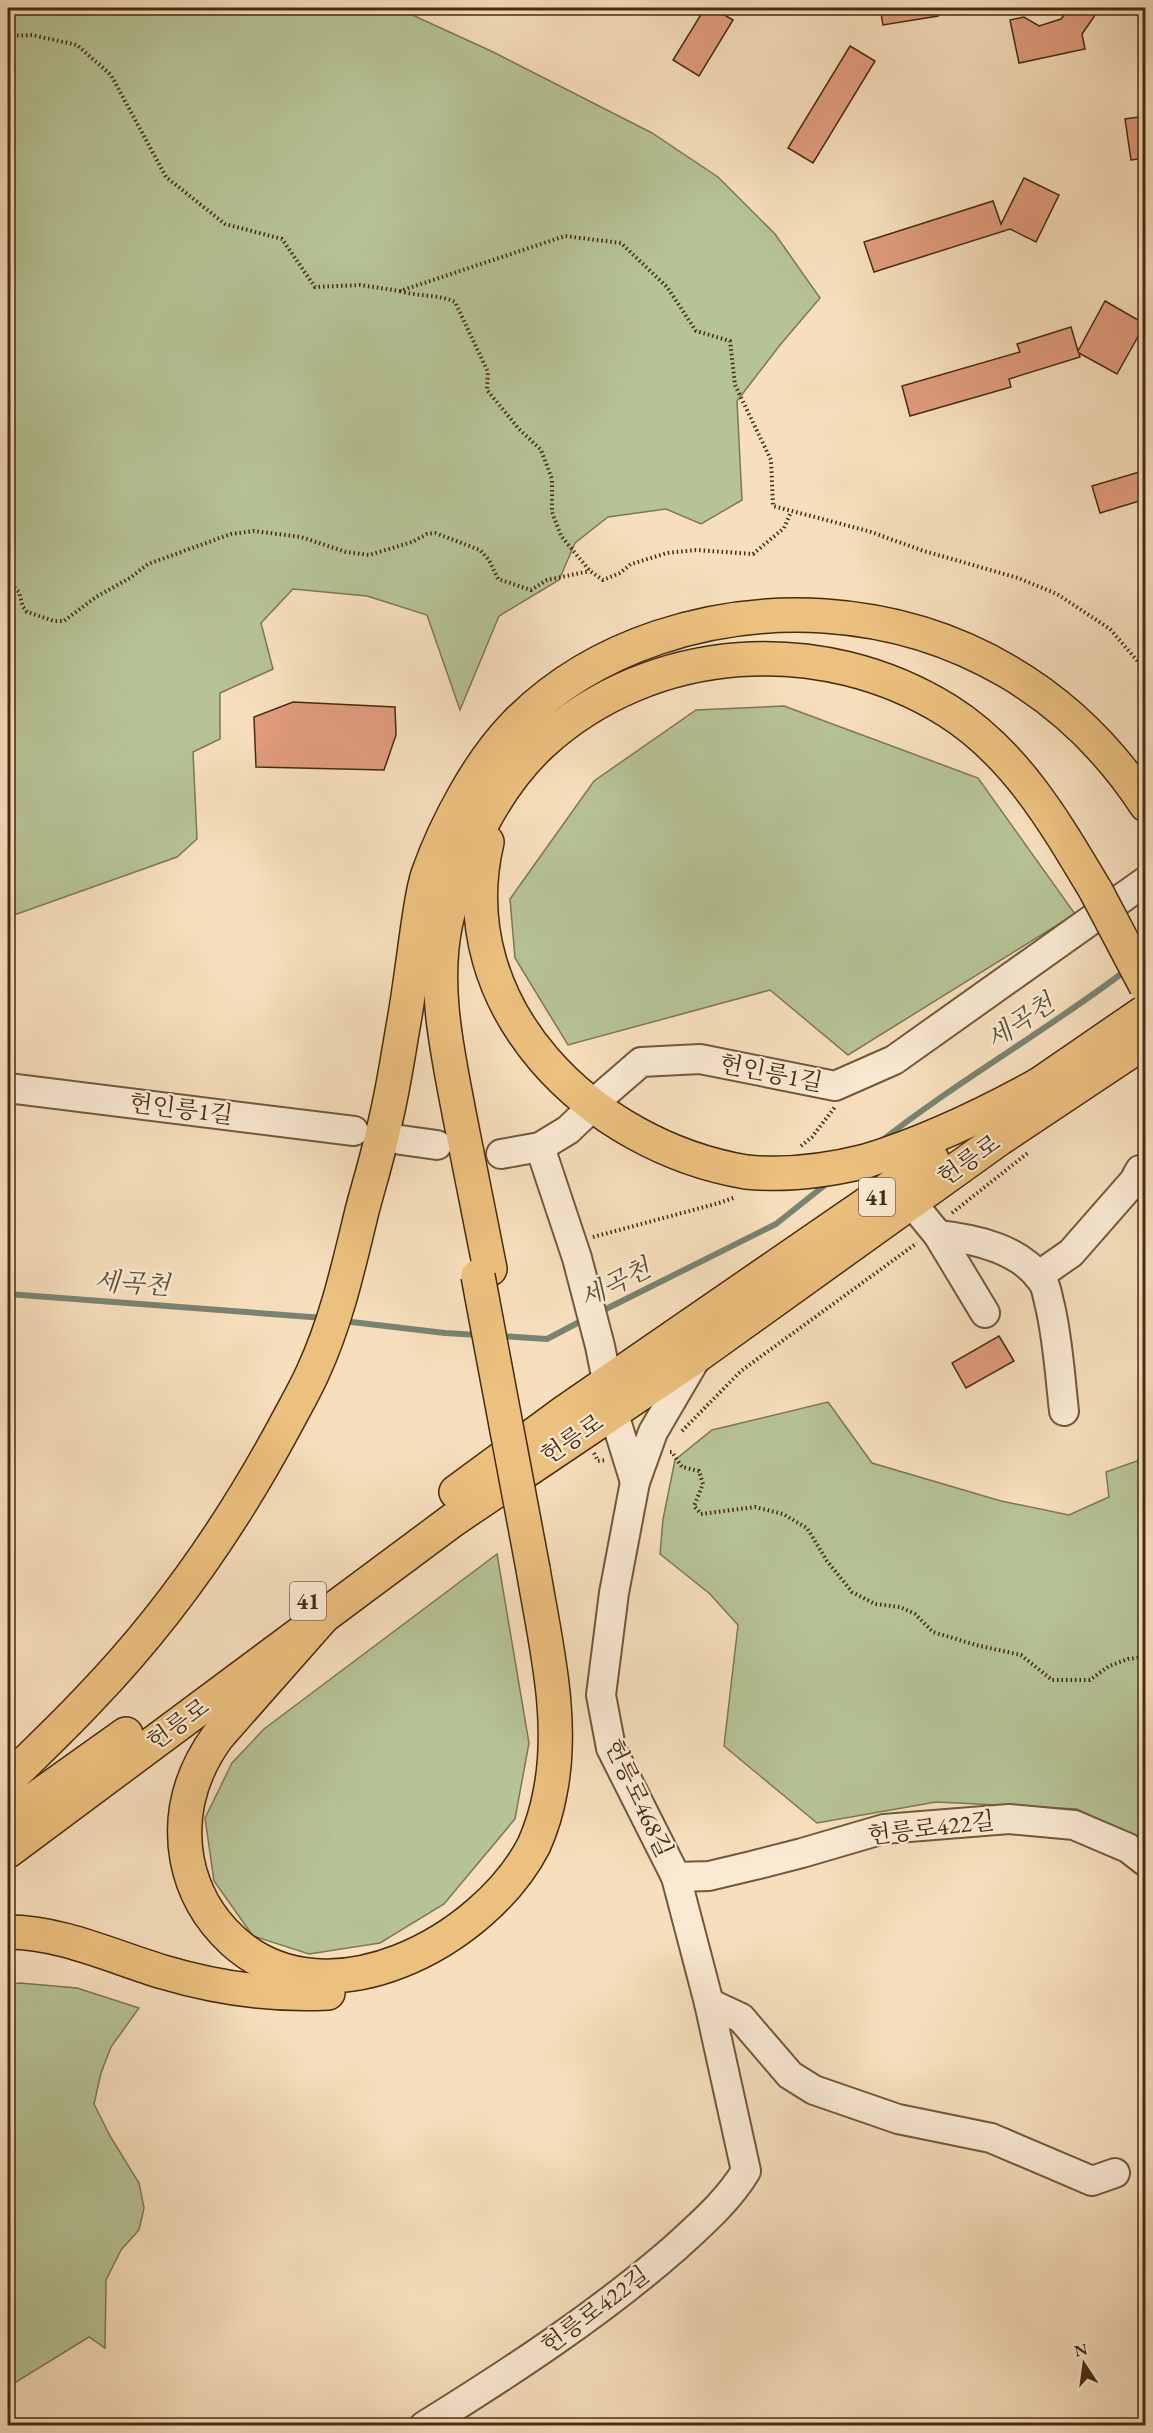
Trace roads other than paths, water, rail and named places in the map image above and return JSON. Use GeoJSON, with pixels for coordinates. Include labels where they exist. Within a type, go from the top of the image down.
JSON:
{"type":"FeatureCollection","features":[{"type":"Feature","properties":{"kind":"main road"},"geometry":{"type":"LineString","coordinates":[[8,1780],[93,1696],[148,1632],[190,1578],[247,1493],[313,1372],[335,1314],[351,1260],[385,1127],[426,879],[443,837],[468,790],[514,726],[565,684],[594,666],[625,651],[688,629],[720,622],[790,615],[854,619],[885,624],[946,642],[1002,667],[1073,718],[1117,765],[1146,805]]}},
{"type":"Feature","properties":{"kind":"main road"},"geometry":{"type":"LineString","coordinates":[[8,1932],[39,1934],[61,1939],[194,1981],[280,1994],[326,1993],[396,1979],[433,1964],[467,1942],[507,1906],[534,1871],[555,1835],[568,1797],[573,1765],[573,1713],[565,1656],[539,1564],[484,1273],[445,1039],[440,961],[445,924],[459,878],[477,836],[503,789],[539,746],[562,726],[617,692],[650,677],[720,660],[754,658],[825,663],[857,670],[916,693],[950,713],[993,745],[1034,793],[1061,831],[1096,891],[1146,986]]}},
{"type":"Feature","properties":{"kind":"main road"},"geometry":{"type":"LineString","coordinates":[[503,789],[482,866],[480,907],[490,964],[516,1023],[544,1060],[577,1091],[622,1127],[678,1155],[701,1163],[746,1172],[805,1173],[866,1161],[936,1137],[984,1115],[1040,1084]]}},
{"type":"Feature","properties":{"kind":"main road"},"geometry":{"type":"LineString","coordinates":[[468,790],[438,879],[429,933],[428,990],[433,1042],[484,1273]]}},
{"type":"Feature","properties":{"kind":"main road","name":"헌릉로"},"geometry":{"type":"LineString","coordinates":[[8,1851],[453,1520],[582,1432],[611,1397],[1040,1084],[1146,1011]]}},
{"type":"Feature","properties":{"kind":"main road","name":"헌릉로"},"geometry":{"type":"LineString","coordinates":[[8,1818],[113,1744],[566,1411],[611,1397],[698,1355],[999,1139],[1146,1041]]}},
{"type":"Feature","properties":{"kind":"main road"},"geometry":{"type":"LineString","coordinates":[[322,1618],[218,1736],[204,1757],[189,1792],[184,1838],[194,1887],[217,1924],[239,1946],[262,1962],[286,1971],[314,1976],[341,1975],[383,1967],[408,1958],[455,1931],[490,1903],[533,1845],[550,1794],[555,1753],[555,1729],[544,1636],[539,1564]]}},
{"type":"Feature","properties":{"kind":"street","name":"헌인릉1길"},"geometry":{"type":"LineString","coordinates":[[501,1154],[540,1147],[568,1130],[641,1062],[700,1059],[835,1086],[894,1060],[1146,881]]}},
{"type":"Feature","properties":{"kind":"street","name":"헌인릉1길"},"geometry":{"type":"LineString","coordinates":[[8,1088],[354,1131]]}},
{"type":"Feature","properties":{"kind":"street"},"geometry":{"type":"LineString","coordinates":[[401,1140],[437,1145]]}},
{"type":"Feature","properties":{"kind":"street","name":"헌릉로"},"geometry":{"type":"LineString","coordinates":[[540,1147],[577,1258],[611,1397]]}},
{"type":"Feature","properties":{"kind":"street"},"geometry":{"type":"LineString","coordinates":[[1038,1276],[1071,1253],[1134,1181],[1140,1170]]}},
{"type":"Feature","properties":{"kind":"street"},"geometry":{"type":"LineString","coordinates":[[911,1202],[936,1233],[986,1313]]}},
{"type":"Feature","properties":{"kind":"street"},"geometry":{"type":"LineString","coordinates":[[936,1233],[969,1238],[999,1249],[1030,1266],[1045,1285],[1055,1327],[1064,1411]]}},
{"type":"Feature","properties":{"kind":"street","name":"헌릉로468길"},"geometry":{"type":"LineString","coordinates":[[698,1355],[632,1470],[601,1695],[611,1748],[676,1877],[709,2003],[746,2171]]}},
{"type":"Feature","properties":{"kind":"street","name":"헌릉로468길"},"geometry":{"type":"LineString","coordinates":[[611,1397],[632,1470]]}},
{"type":"Feature","properties":{"kind":"street","name":"헌릉로422길"},"geometry":{"type":"LineString","coordinates":[[676,1877],[709,1876],[802,1853],[884,1829],[1009,1819],[1074,1825],[1128,1848],[1146,1862]]}},
{"type":"Feature","properties":{"kind":"street"},"geometry":{"type":"LineString","coordinates":[[709,2003],[741,2018],[790,2075],[814,2090],[898,2119],[991,2139],[1092,2181],[1115,2173]]}},
{"type":"Feature","properties":{"kind":"street","name":"헌릉로422길"},"geometry":{"type":"LineString","coordinates":[[424,2426],[494,2383],[632,2285],[734,2192],[746,2171]]}},
{"type":"Feature","properties":{"kind":"waterway","name":"세곡천"},"geometry":{"type":"LineString","coordinates":[[880,1142],[1125,971]]}},
{"type":"Feature","properties":{"kind":"waterway","name":"세곡천"},"geometry":{"type":"LineString","coordinates":[[600,1312],[776,1224],[830,1181]]}},
{"type":"Feature","properties":{"kind":"waterway","name":"세곡천"},"geometry":{"type":"LineString","coordinates":[[8,1294],[324,1318]]}},
{"type":"Feature","properties":{"kind":"waterway","name":"세곡천"},"geometry":{"type":"LineString","coordinates":[[498,1336],[547,1339],[585,1319]]}},
{"type":"Feature","properties":{"kind":"waterway","name":"세곡천"},"geometry":{"type":"LineString","coordinates":[[343,1321],[479,1335]]}}]}
